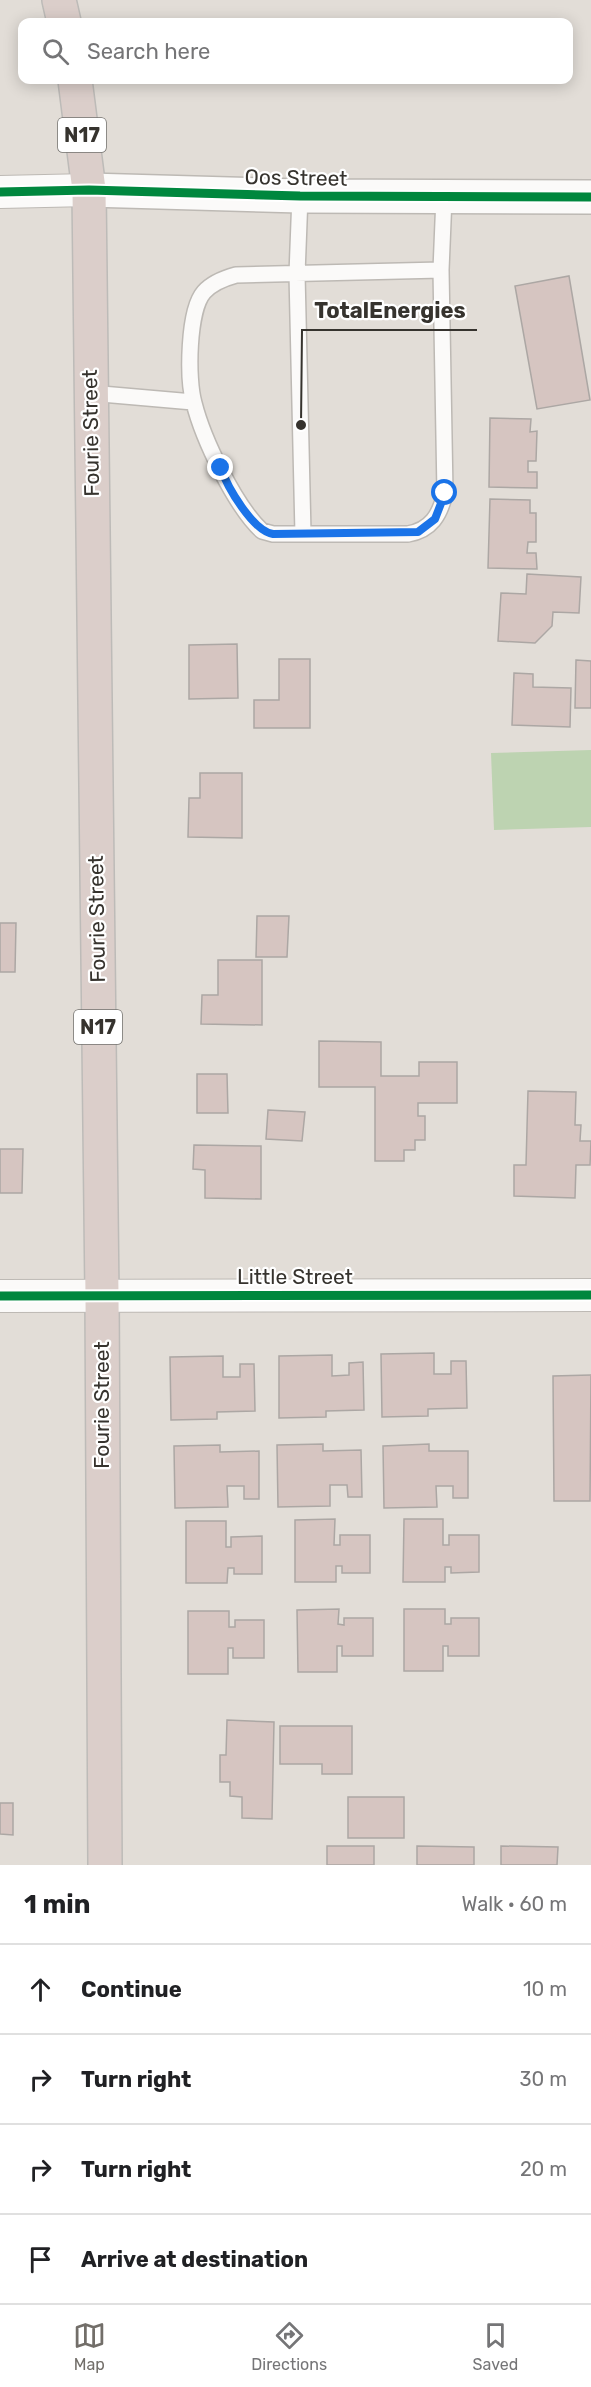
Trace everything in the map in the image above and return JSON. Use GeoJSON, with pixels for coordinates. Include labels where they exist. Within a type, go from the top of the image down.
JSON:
{"type":"FeatureCollection","features":[{"type":"Feature","properties":{"kind":"highway"},"geometry":{"type":"LineString","coordinates":[[59,0],[63,18]]}},
{"type":"Feature","properties":{"kind":"highway","name":"N17"},"geometry":{"type":"LineString","coordinates":[[76,84],[89,190]]}},
{"type":"Feature","properties":{"kind":"highway","name":"Fourie Street"},"geometry":{"type":"LineString","coordinates":[[89,190],[102,1295],[105,1865]]}},
{"type":"Feature","properties":{"kind":"street","name":"Oos Street"},"geometry":{"type":"LineString","coordinates":[[0,192],[89,190],[300,196],[591,197]]}},
{"type":"Feature","properties":{"kind":"street","name":"Little Street"},"geometry":{"type":"LineString","coordinates":[[0,1296],[591,1295]]}},
{"type":"Feature","properties":{"kind":"lane"},"geometry":{"type":"LineString","coordinates":[[300,196],[297,274],[303,534]]}},
{"type":"Feature","properties":{"kind":"lane"},"geometry":{"type":"LineString","coordinates":[[441,270],[236,275],[212,285],[204,292],[192,316],[193,402],[224,477],[255,524],[267,533],[408,534],[427,528],[441,508],[445,493],[441,270],[444,197]]}},
{"type":"Feature","properties":{"kind":"lane"},"geometry":{"type":"LineString","coordinates":[[90,393],[193,402]]}},
{"type":"Feature","properties":{"kind":"green space"},"geometry":{"type":"Polygon","coordinates":[[[591,750],[591,827],[494,830],[491,753],[591,750]]]}},
{"type":"Feature","properties":{"kind":"building"},"geometry":{"type":"Polygon","coordinates":[[[569,276],[590,400],[537,409],[515,286],[569,276]]]}},
{"type":"Feature","properties":{"kind":"building"},"geometry":{"type":"Polygon","coordinates":[[[490,418],[531,419],[530,432],[537,431],[536,461],[528,461],[528,472],[537,472],[537,488],[489,487],[490,418]]]}},
{"type":"Feature","properties":{"kind":"building"},"geometry":{"type":"Polygon","coordinates":[[[490,499],[530,500],[530,513],[536,513],[536,542],[528,542],[527,553],[536,553],[537,569],[488,568],[490,499]]]}},
{"type":"Feature","properties":{"kind":"building"},"geometry":{"type":"Polygon","coordinates":[[[527,574],[581,577],[579,613],[553,612],[552,626],[535,643],[498,641],[501,593],[526,594],[527,574]]]}},
{"type":"Feature","properties":{"kind":"building"},"geometry":{"type":"Polygon","coordinates":[[[237,644],[238,698],[189,699],[189,645],[237,644]]]}},
{"type":"Feature","properties":{"kind":"building"},"geometry":{"type":"Polygon","coordinates":[[[279,659],[310,659],[310,728],[254,728],[254,700],[279,700],[279,659]]]}},
{"type":"Feature","properties":{"kind":"building"},"geometry":{"type":"Polygon","coordinates":[[[576,660],[591,661],[591,708],[575,708],[576,660]]]}},
{"type":"Feature","properties":{"kind":"building"},"geometry":{"type":"Polygon","coordinates":[[[514,673],[533,674],[533,687],[571,688],[570,727],[512,725],[514,673]]]}},
{"type":"Feature","properties":{"kind":"building"},"geometry":{"type":"Polygon","coordinates":[[[200,773],[242,773],[242,838],[188,837],[189,798],[200,798],[200,773]]]}},
{"type":"Feature","properties":{"kind":"building"},"geometry":{"type":"Polygon","coordinates":[[[257,916],[289,916],[287,957],[256,957],[257,916]]]}},
{"type":"Feature","properties":{"kind":"building"},"geometry":{"type":"Polygon","coordinates":[[[0,923],[16,923],[15,972],[0,972],[0,923]]]}},
{"type":"Feature","properties":{"kind":"building"},"geometry":{"type":"Polygon","coordinates":[[[218,960],[262,960],[262,1025],[201,1024],[202,995],[218,995],[218,960]]]}},
{"type":"Feature","properties":{"kind":"building"},"geometry":{"type":"Polygon","coordinates":[[[319,1041],[381,1042],[381,1076],[419,1076],[419,1062],[457,1062],[457,1103],[418,1103],[418,1116],[425,1116],[425,1140],[415,1140],[415,1150],[404,1150],[404,1161],[375,1161],[375,1087],[319,1087],[319,1041]]]}},
{"type":"Feature","properties":{"kind":"building"},"geometry":{"type":"Polygon","coordinates":[[[197,1074],[227,1074],[228,1113],[197,1113],[197,1074]]]}},
{"type":"Feature","properties":{"kind":"building"},"geometry":{"type":"Polygon","coordinates":[[[528,1091],[576,1092],[575,1125],[581,1125],[580,1141],[591,1141],[590,1165],[576,1165],[575,1198],[514,1196],[514,1165],[526,1165],[528,1091]]]}},
{"type":"Feature","properties":{"kind":"building"},"geometry":{"type":"Polygon","coordinates":[[[268,1110],[305,1112],[302,1141],[266,1139],[268,1110]]]}},
{"type":"Feature","properties":{"kind":"building"},"geometry":{"type":"Polygon","coordinates":[[[194,1145],[261,1146],[261,1199],[205,1198],[205,1170],[193,1169],[194,1145]]]}},
{"type":"Feature","properties":{"kind":"building"},"geometry":{"type":"Polygon","coordinates":[[[0,1149],[23,1149],[22,1193],[0,1193],[0,1149]]]}},
{"type":"Feature","properties":{"kind":"building"},"geometry":{"type":"Polygon","coordinates":[[[434,1353],[434,1374],[451,1374],[451,1361],[466,1361],[467,1408],[428,1409],[428,1416],[382,1417],[381,1354],[434,1353]]]}},
{"type":"Feature","properties":{"kind":"building"},"geometry":{"type":"Polygon","coordinates":[[[332,1355],[332,1376],[349,1375],[349,1363],[363,1362],[364,1410],[326,1411],[326,1417],[279,1418],[279,1356],[332,1355]]]}},
{"type":"Feature","properties":{"kind":"building"},"geometry":{"type":"Polygon","coordinates":[[[223,1356],[223,1377],[240,1377],[240,1364],[254,1364],[255,1411],[217,1412],[217,1419],[171,1420],[170,1357],[223,1356]]]}},
{"type":"Feature","properties":{"kind":"building"},"geometry":{"type":"Polygon","coordinates":[[[591,1375],[590,1501],[554,1501],[553,1376],[591,1375]]]}},
{"type":"Feature","properties":{"kind":"building"},"geometry":{"type":"Polygon","coordinates":[[[323,1444],[323,1451],[361,1450],[362,1497],[348,1497],[347,1485],[330,1485],[330,1506],[278,1507],[277,1445],[323,1444]]]}},
{"type":"Feature","properties":{"kind":"building"},"geometry":{"type":"Polygon","coordinates":[[[429,1444],[429,1451],[468,1451],[468,1498],[453,1498],[453,1486],[436,1486],[437,1507],[384,1508],[383,1446],[429,1444]]]}},
{"type":"Feature","properties":{"kind":"building"},"geometry":{"type":"Polygon","coordinates":[[[220,1445],[220,1452],[259,1451],[259,1499],[244,1499],[244,1486],[227,1486],[228,1507],[175,1508],[174,1446],[220,1445]]]}},
{"type":"Feature","properties":{"kind":"building"},"geometry":{"type":"Polygon","coordinates":[[[335,1519],[334,1545],[340,1545],[340,1535],[370,1535],[370,1573],[342,1573],[342,1566],[336,1566],[336,1582],[295,1582],[295,1520],[335,1519]]]}},
{"type":"Feature","properties":{"kind":"building"},"geometry":{"type":"Polygon","coordinates":[[[404,1519],[443,1519],[443,1545],[449,1545],[449,1535],[479,1535],[479,1572],[451,1573],[451,1567],[445,1567],[445,1582],[403,1582],[404,1519]]]}},
{"type":"Feature","properties":{"kind":"building"},"geometry":{"type":"Polygon","coordinates":[[[186,1521],[226,1521],[226,1547],[231,1547],[231,1537],[262,1536],[262,1574],[234,1574],[234,1568],[228,1568],[227,1583],[186,1583],[186,1521]]]}},
{"type":"Feature","properties":{"kind":"building"},"geometry":{"type":"Polygon","coordinates":[[[339,1609],[338,1624],[344,1625],[344,1618],[373,1618],[373,1656],[342,1656],[342,1646],[337,1646],[337,1672],[298,1672],[297,1610],[339,1609]]]}},
{"type":"Feature","properties":{"kind":"building"},"geometry":{"type":"Polygon","coordinates":[[[404,1609],[445,1609],[445,1624],[451,1624],[451,1618],[479,1618],[479,1656],[448,1656],[448,1646],[443,1646],[443,1671],[404,1671],[404,1609]]]}},
{"type":"Feature","properties":{"kind":"building"},"geometry":{"type":"Polygon","coordinates":[[[188,1611],[229,1611],[229,1627],[235,1627],[235,1620],[264,1620],[264,1658],[233,1658],[233,1648],[228,1648],[228,1674],[188,1674],[188,1611]]]}},
{"type":"Feature","properties":{"kind":"building"},"geometry":{"type":"Polygon","coordinates":[[[227,1720],[274,1722],[272,1819],[242,1818],[242,1797],[230,1796],[230,1782],[220,1782],[220,1755],[226,1755],[227,1720]]]}},
{"type":"Feature","properties":{"kind":"building"},"geometry":{"type":"Polygon","coordinates":[[[280,1726],[352,1726],[352,1774],[322,1774],[322,1764],[280,1764],[280,1726]]]}},
{"type":"Feature","properties":{"kind":"building"},"geometry":{"type":"Polygon","coordinates":[[[348,1797],[404,1797],[404,1838],[348,1838],[348,1797]]]}},
{"type":"Feature","properties":{"kind":"building"},"geometry":{"type":"Polygon","coordinates":[[[0,1803],[13,1803],[13,1835],[0,1834],[0,1803]]]}},
{"type":"Feature","properties":{"kind":"building"},"geometry":{"type":"Polygon","coordinates":[[[327,1846],[374,1846],[374,1865],[327,1865],[327,1846]]]}},
{"type":"Feature","properties":{"kind":"building"},"geometry":{"type":"Polygon","coordinates":[[[417,1846],[474,1847],[474,1865],[417,1865],[417,1846]]]}},
{"type":"Feature","properties":{"kind":"building"},"geometry":{"type":"Polygon","coordinates":[[[501,1846],[558,1847],[557,1865],[501,1865],[501,1846]]]}},
{"type":"Feature","properties":{"kind":"cycle path"},"geometry":{"type":"LineString","coordinates":[[0,192],[89,190],[300,196],[591,197]]}},
{"type":"Feature","properties":{"kind":"cycle path"},"geometry":{"type":"LineString","coordinates":[[0,1296],[591,1295]]}},
{"type":"Feature","properties":{"kind":"place","name":"TotalEnergies"},"geometry":{"type":"Point","coordinates":[301,425]}},
{"type":"Feature","properties":{"kind":"route"},"geometry":{"type":"LineString","coordinates":[[221,468],[230,488],[255,524],[262,531],[273,534],[408,534],[418,532],[427,528],[435,519],[445,493]]}}]}
